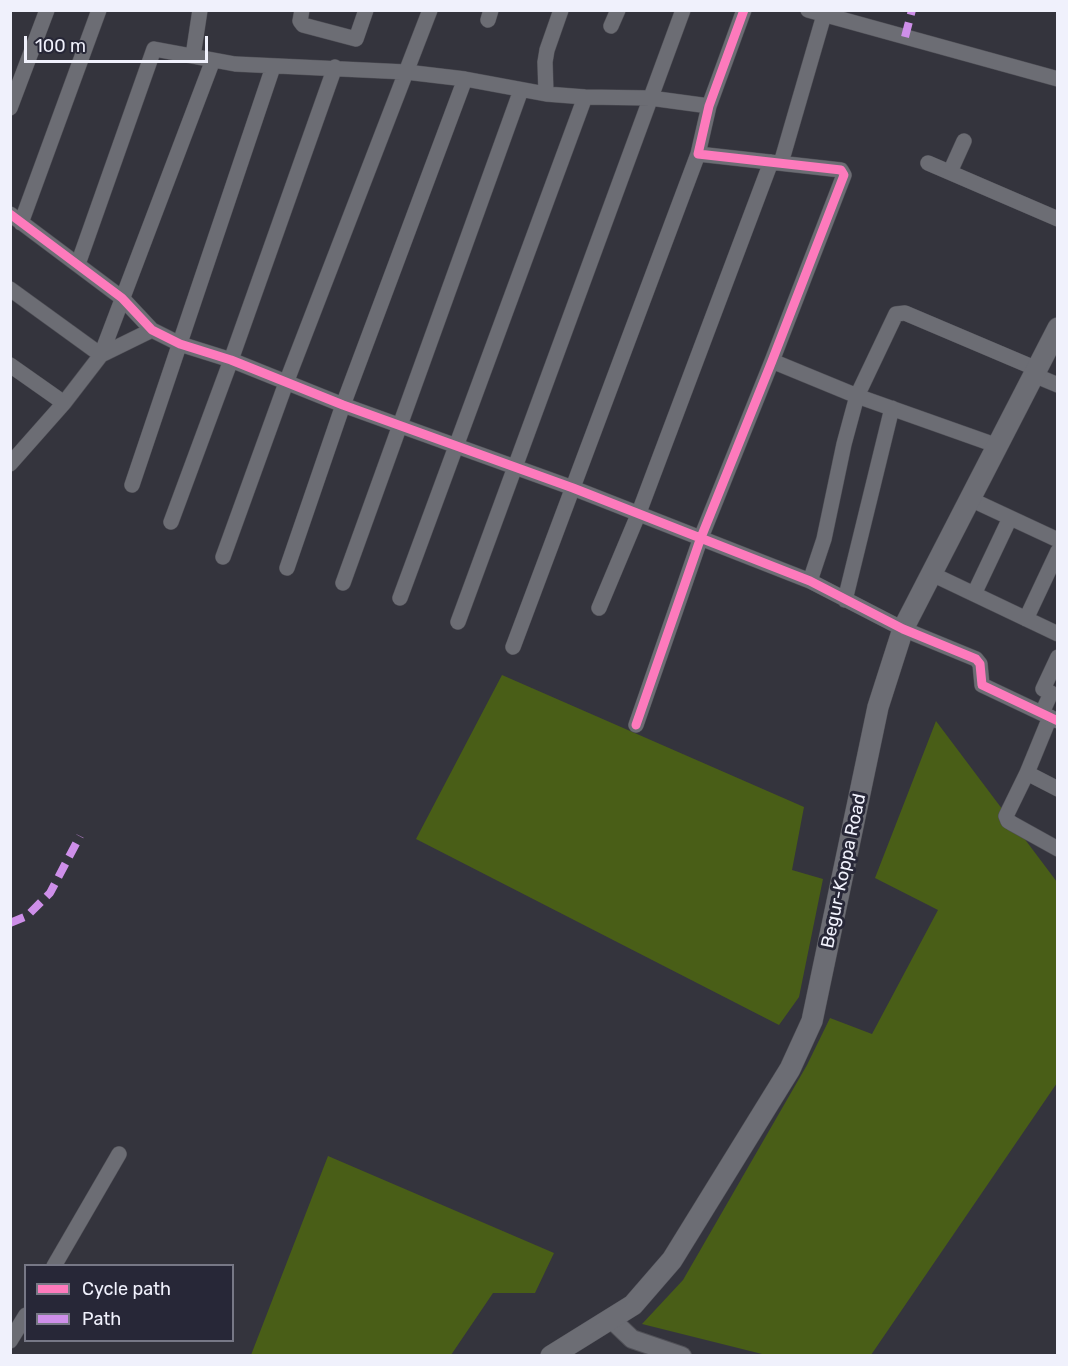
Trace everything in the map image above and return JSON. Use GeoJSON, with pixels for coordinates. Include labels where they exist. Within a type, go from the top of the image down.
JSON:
{"type":"FeatureCollection","features":[{"type":"Feature","properties":{"kind":"main road","name":"Begur-Koppa Road"},"geometry":{"type":"LineString","coordinates":[[551,1356],[633,1305],[672,1260],[790,1069],[812,1021],[878,707],[903,630],[1058,328]]}},
{"type":"Feature","properties":{"kind":"street"},"geometry":{"type":"LineString","coordinates":[[10,108],[46,10]]}},
{"type":"Feature","properties":{"kind":"street"},"geometry":{"type":"LineString","coordinates":[[99,10],[16,219],[122,298],[152,330],[180,344],[231,360],[343,405],[573,488],[810,582],[903,630],[976,659],[980,664],[982,685],[1050,717]]}},
{"type":"Feature","properties":{"kind":"street"},"geometry":{"type":"LineString","coordinates":[[193,56],[200,10]]}},
{"type":"Feature","properties":{"kind":"street"},"geometry":{"type":"LineString","coordinates":[[302,10],[300,21],[303,25],[356,39],[366,10]]}},
{"type":"Feature","properties":{"kind":"street"},"geometry":{"type":"LineString","coordinates":[[223,557],[286,383],[430,10]]}},
{"type":"Feature","properties":{"kind":"street"},"geometry":{"type":"LineString","coordinates":[[546,94],[547,50],[561,10]]}},
{"type":"Feature","properties":{"kind":"street"},"geometry":{"type":"LineString","coordinates":[[611,26],[618,10]]}},
{"type":"Feature","properties":{"kind":"street"},"geometry":{"type":"LineString","coordinates":[[458,622],[682,10]]}},
{"type":"Feature","properties":{"kind":"street"},"geometry":{"type":"LineString","coordinates":[[513,646],[698,154],[709,106],[744,10]]}},
{"type":"Feature","properties":{"kind":"street"},"geometry":{"type":"LineString","coordinates":[[808,10],[824,15],[858,17],[1058,78]]}},
{"type":"Feature","properties":{"kind":"street"},"geometry":{"type":"LineString","coordinates":[[599,608],[638,515],[776,163],[824,15]]}},
{"type":"Feature","properties":{"kind":"street"},"geometry":{"type":"LineString","coordinates":[[78,264],[152,51],[157,48],[213,60],[273,67],[335,67],[406,72],[465,79],[546,94],[650,98],[709,106]]}},
{"type":"Feature","properties":{"kind":"street"},"geometry":{"type":"LineString","coordinates":[[13,454],[64,403],[101,355],[213,60]]}},
{"type":"Feature","properties":{"kind":"street"},"geometry":{"type":"LineString","coordinates":[[132,485],[273,67]]}},
{"type":"Feature","properties":{"kind":"street"},"geometry":{"type":"LineString","coordinates":[[171,522],[335,67]]}},
{"type":"Feature","properties":{"kind":"street"},"geometry":{"type":"LineString","coordinates":[[287,568],[343,405],[465,79]]}},
{"type":"Feature","properties":{"kind":"street"},"geometry":{"type":"LineString","coordinates":[[343,583],[521,90]]}},
{"type":"Feature","properties":{"kind":"street"},"geometry":{"type":"LineString","coordinates":[[400,598],[585,97]]}},
{"type":"Feature","properties":{"kind":"street"},"geometry":{"type":"LineString","coordinates":[[950,172],[964,141]]}},
{"type":"Feature","properties":{"kind":"street"},"geometry":{"type":"LineString","coordinates":[[636,725],[700,540],[844,175],[842,170],[698,154]]}},
{"type":"Feature","properties":{"kind":"street"},"geometry":{"type":"LineString","coordinates":[[928,163],[1058,219]]}},
{"type":"Feature","properties":{"kind":"street"},"geometry":{"type":"LineString","coordinates":[[10,289],[101,355]]}},
{"type":"Feature","properties":{"kind":"street"},"geometry":{"type":"LineString","coordinates":[[810,582],[824,539],[844,444],[857,396],[893,318],[900,313],[1036,372],[1058,385]]}},
{"type":"Feature","properties":{"kind":"street"},"geometry":{"type":"LineString","coordinates":[[101,355],[152,330]]}},
{"type":"Feature","properties":{"kind":"street"},"geometry":{"type":"LineString","coordinates":[[772,361],[857,396],[998,446]]}},
{"type":"Feature","properties":{"kind":"street"},"geometry":{"type":"LineString","coordinates":[[10,365],[64,403]]}},
{"type":"Feature","properties":{"kind":"street"},"geometry":{"type":"LineString","coordinates":[[845,600],[892,408]]}},
{"type":"Feature","properties":{"kind":"street"},"geometry":{"type":"LineString","coordinates":[[970,499],[1058,540]]}},
{"type":"Feature","properties":{"kind":"street"},"geometry":{"type":"LineString","coordinates":[[974,594],[1010,518]]}},
{"type":"Feature","properties":{"kind":"street"},"geometry":{"type":"LineString","coordinates":[[1026,619],[1058,551]]}},
{"type":"Feature","properties":{"kind":"street"},"geometry":{"type":"LineString","coordinates":[[932,574],[1058,634]]}},
{"type":"Feature","properties":{"kind":"street"},"geometry":{"type":"LineString","coordinates":[[1058,657],[1042,689],[1051,693],[1050,717],[1006,816],[1008,821],[1058,849]]}},
{"type":"Feature","properties":{"kind":"street"},"geometry":{"type":"LineString","coordinates":[[1027,773],[1058,789]]}},
{"type":"Feature","properties":{"kind":"street"},"geometry":{"type":"LineString","coordinates":[[55,1264],[119,1154]]}},
{"type":"Feature","properties":{"kind":"street"},"geometry":{"type":"LineString","coordinates":[[10,1341],[24,1319]]}},
{"type":"Feature","properties":{"kind":"street"},"geometry":{"type":"LineString","coordinates":[[612,1320],[632,1339],[682,1356]]}},
{"type":"Feature","properties":{"kind":"green space"},"geometry":{"type":"Polygon","coordinates":[[[502,675],[804,807],[792,870],[823,879],[799,997],[779,1025],[416,839],[502,675]]]}},
{"type":"Feature","properties":{"kind":"green space"},"geometry":{"type":"Polygon","coordinates":[[[936,721],[1057,882],[1057,1083],[871,1355],[766,1355],[642,1324],[683,1280],[807,1065],[830,1018],[872,1034],[938,910],[875,878],[936,721]]]}},
{"type":"Feature","properties":{"kind":"green space"},"geometry":{"type":"Polygon","coordinates":[[[328,1156],[554,1253],[535,1293],[493,1293],[451,1355],[251,1355],[328,1156]]]}},
{"type":"Feature","properties":{"kind":"marked path"},"geometry":{"type":"LineString","coordinates":[[905,37],[912,10]]}},
{"type":"Feature","properties":{"kind":"marked path"},"geometry":{"type":"LineString","coordinates":[[10,923],[27,916],[50,893],[80,836]]}},
{"type":"Feature","properties":{"kind":"cycle path"},"geometry":{"type":"LineString","coordinates":[[636,725],[700,540],[844,175],[841,170],[698,154],[709,106],[744,10]]}},
{"type":"Feature","properties":{"kind":"cycle path"},"geometry":{"type":"LineString","coordinates":[[10,214],[122,298],[152,330],[180,344],[231,360],[343,405],[573,488],[810,581],[903,629],[976,659],[980,664],[982,685],[1058,721]]}}]}
